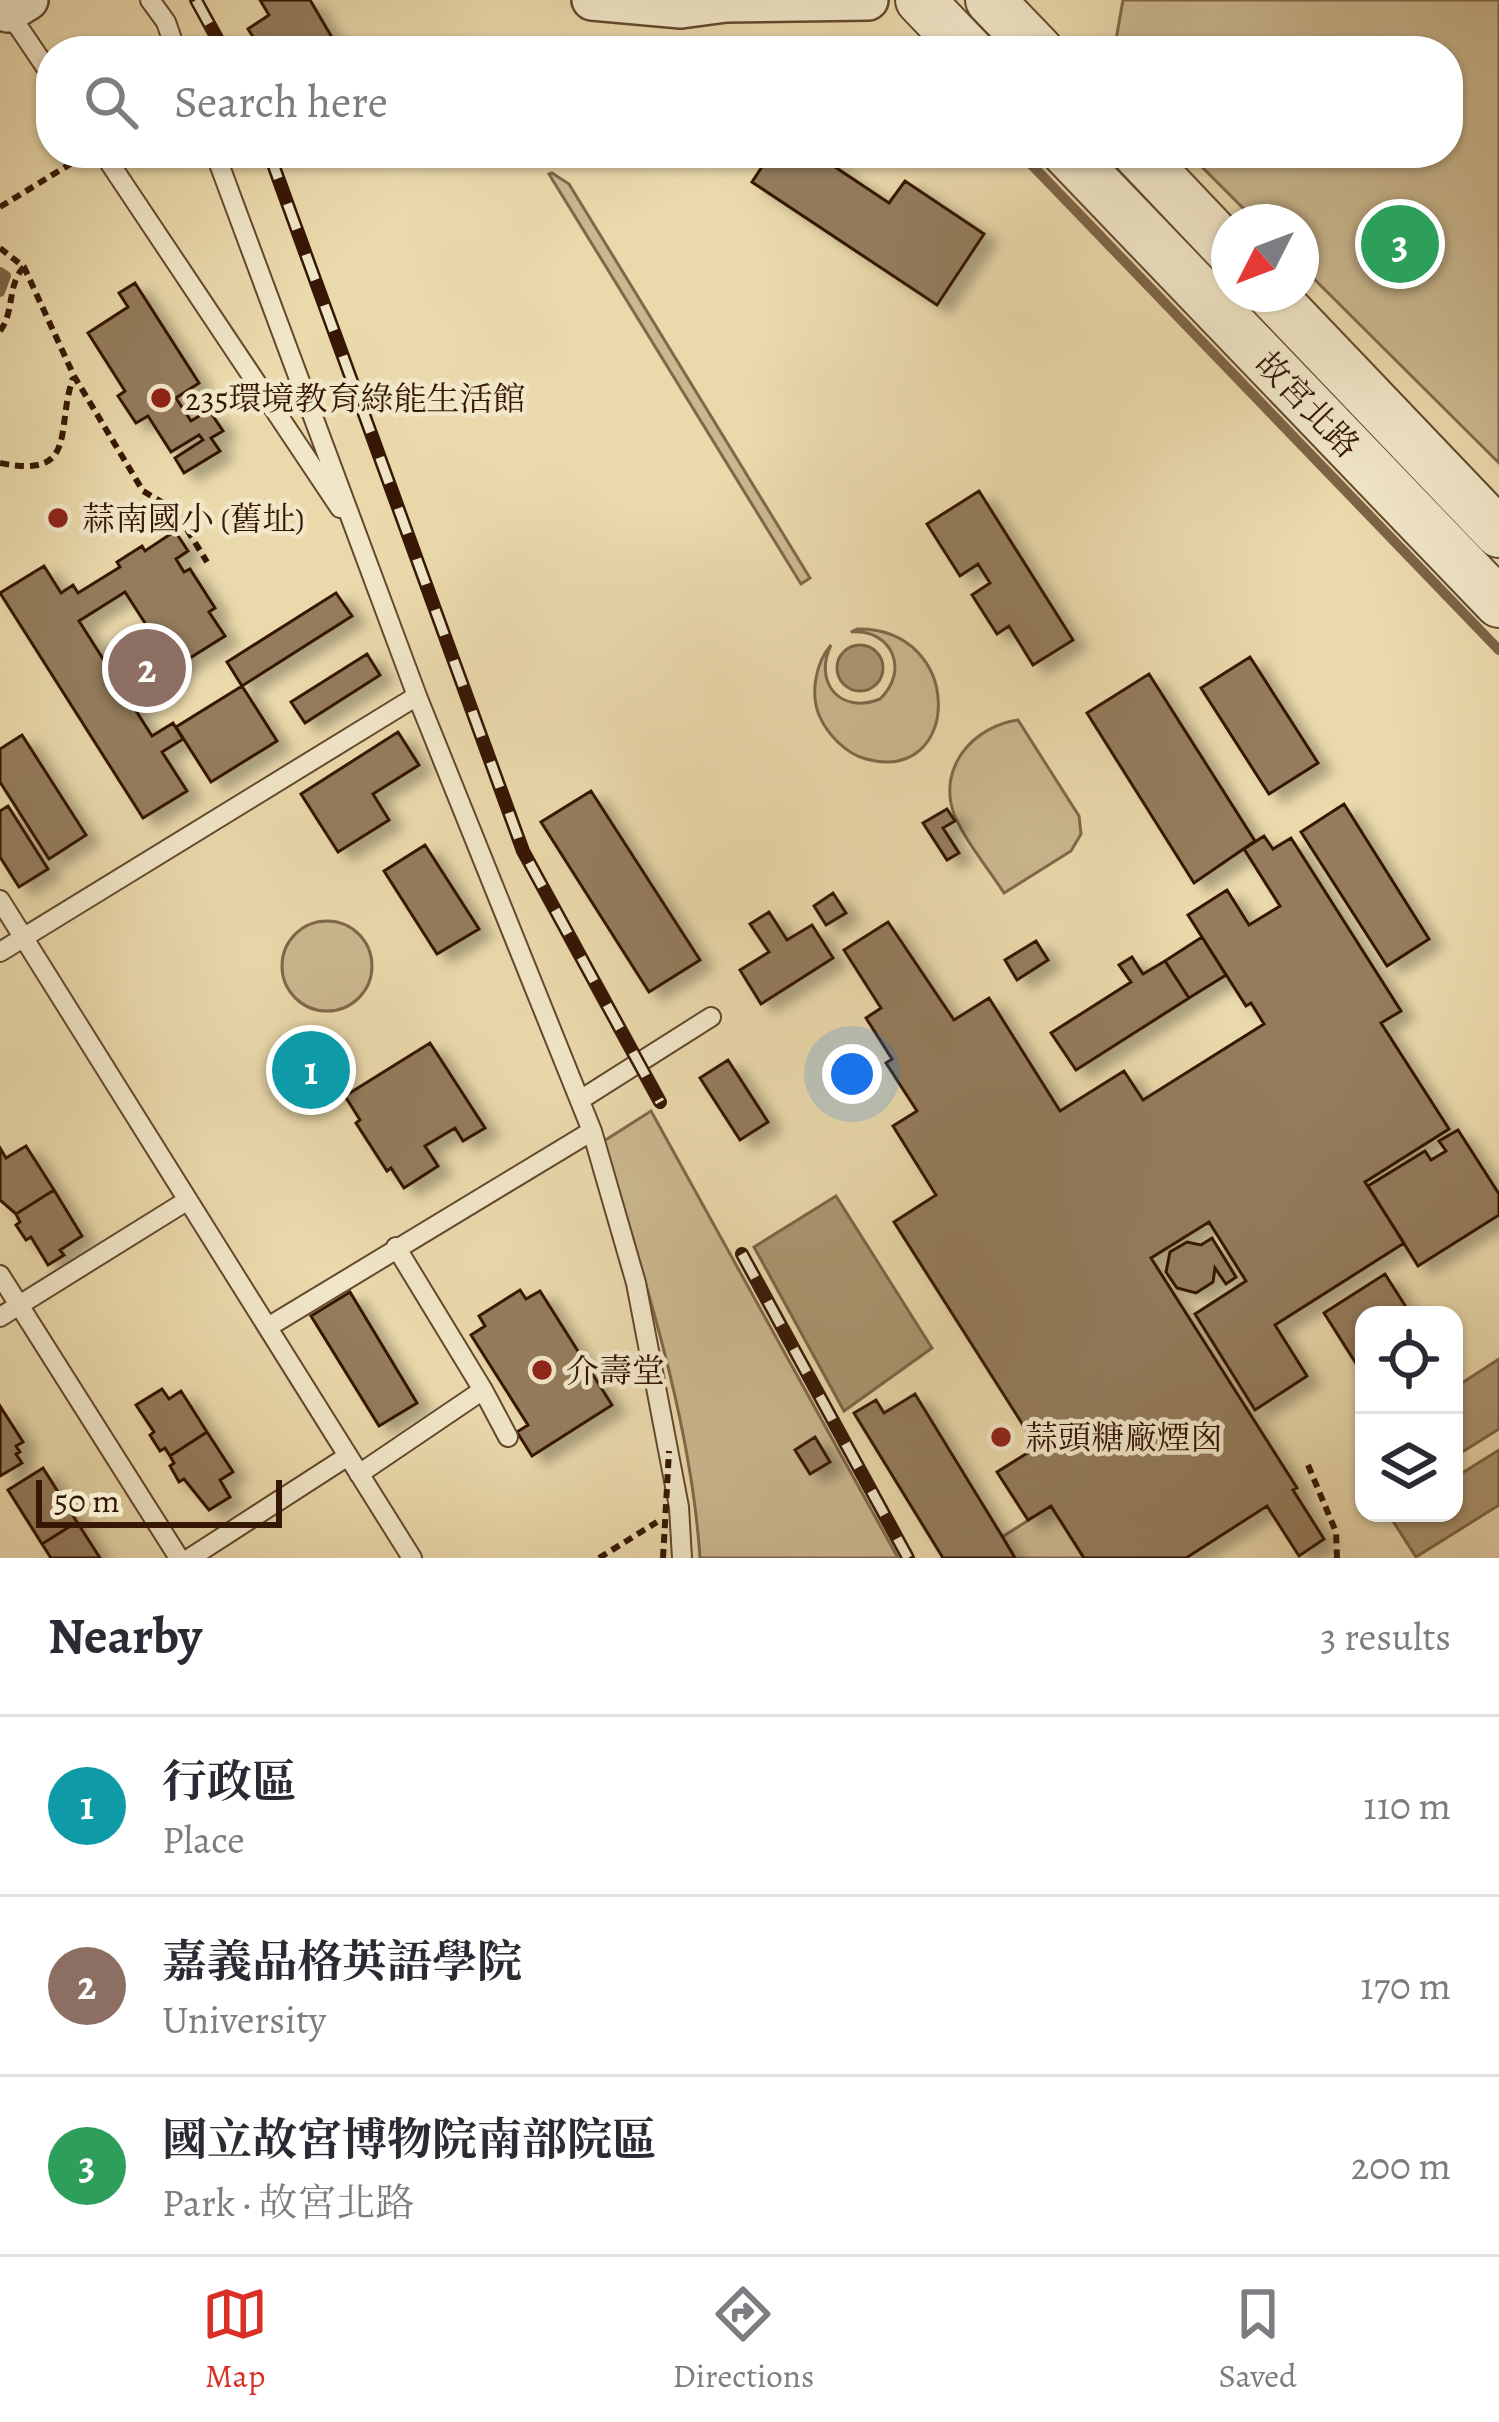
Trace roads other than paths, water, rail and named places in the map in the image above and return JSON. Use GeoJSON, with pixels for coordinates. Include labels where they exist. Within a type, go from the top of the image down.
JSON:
{"type":"FeatureCollection","features":[{"type":"Feature","properties":{"kind":"street"},"geometry":{"type":"LineString","coordinates":[[592,0],[681,8],[726,2],[868,0]]}},
{"type":"Feature","properties":{"kind":"street"},"geometry":{"type":"LineString","coordinates":[[920,0],[954,36]]}},
{"type":"Feature","properties":{"kind":"street"},"geometry":{"type":"LineString","coordinates":[[933,0],[995,1],[1026,36]]}},
{"type":"Feature","properties":{"kind":"street","name":"故宮北路"},"geometry":{"type":"LineString","coordinates":[[1080,168],[1499,603]]}},
{"type":"Feature","properties":{"kind":"street"},"geometry":{"type":"LineString","coordinates":[[1150,168],[1211,231]]}},
{"type":"Feature","properties":{"kind":"street","name":"故宮北路"},"geometry":{"type":"LineString","coordinates":[[1288,312],[1499,532]]}},
{"type":"Feature","properties":{"kind":"lane"},"geometry":{"type":"LineString","coordinates":[[150,0],[171,36]]}},
{"type":"Feature","properties":{"kind":"lane"},"geometry":{"type":"LineString","coordinates":[[12,4],[36,48]]}},
{"type":"Feature","properties":{"kind":"lane"},"geometry":{"type":"LineString","coordinates":[[113,168],[360,538]]}},
{"type":"Feature","properties":{"kind":"lane"},"geometry":{"type":"LineString","coordinates":[[221,168],[416,696],[592,1131],[636,1283],[679,1508],[682,1558]]}},
{"type":"Feature","properties":{"kind":"lane"},"geometry":{"type":"LineString","coordinates":[[0,952],[416,696]]}},
{"type":"Feature","properties":{"kind":"lane"},"geometry":{"type":"LineString","coordinates":[[0,900],[412,1558]]}},
{"type":"Feature","properties":{"kind":"lane"},"geometry":{"type":"LineString","coordinates":[[580,1100],[711,1018]]}},
{"type":"Feature","properties":{"kind":"lane"},"geometry":{"type":"LineString","coordinates":[[268,1328],[592,1131]]}},
{"type":"Feature","properties":{"kind":"lane"},"geometry":{"type":"LineString","coordinates":[[0,1317],[188,1200]]}},
{"type":"Feature","properties":{"kind":"lane"},"geometry":{"type":"LineString","coordinates":[[396,1247],[508,1437]]}},
{"type":"Feature","properties":{"kind":"lane"},"geometry":{"type":"LineString","coordinates":[[0,1275],[178,1558]]}},
{"type":"Feature","properties":{"kind":"lane"},"geometry":{"type":"LineString","coordinates":[[359,1474],[483,1390]]}},
{"type":"Feature","properties":{"kind":"lane"},"geometry":{"type":"LineString","coordinates":[[190,1558],[348,1456]]}},
{"type":"Feature","properties":{"kind":"waterway"},"geometry":{"type":"LineString","coordinates":[[1035,168],[1499,650]]}},
{"type":"Feature","properties":{"kind":"waterway"},"geometry":{"type":"LineString","coordinates":[[0,272],[6,276],[0,292]]}},
{"type":"Feature","properties":{"kind":"railway"},"geometry":{"type":"LineString","coordinates":[[196,0],[216,36]]}},
{"type":"Feature","properties":{"kind":"railway"},"geometry":{"type":"LineString","coordinates":[[274,168],[523,851],[660,1102]]}},
{"type":"Feature","properties":{"kind":"railway"},"geometry":{"type":"LineString","coordinates":[[742,1254],[908,1558]]}},
{"type":"Feature","properties":{"kind":"place","name":"國立故宮博物院南部院區"},"geometry":{"type":"Point","coordinates":[1400,244]}},
{"type":"Feature","properties":{"kind":"place","name":"235環境教育綠能生活館"},"geometry":{"type":"Point","coordinates":[161,398]}},
{"type":"Feature","properties":{"kind":"place","name":"蒜南國小 (舊址)"},"geometry":{"type":"Point","coordinates":[58,518]}},
{"type":"Feature","properties":{"kind":"place","name":"嘉義品格英語學院"},"geometry":{"type":"Point","coordinates":[147,668]}},
{"type":"Feature","properties":{"kind":"place","name":"行政區"},"geometry":{"type":"Point","coordinates":[311,1070]}},
{"type":"Feature","properties":{"kind":"place","name":"介壽堂"},"geometry":{"type":"Point","coordinates":[542,1370]}},
{"type":"Feature","properties":{"kind":"place","name":"蒜頭糖廠煙囪"},"geometry":{"type":"Point","coordinates":[1001,1437]}}]}
